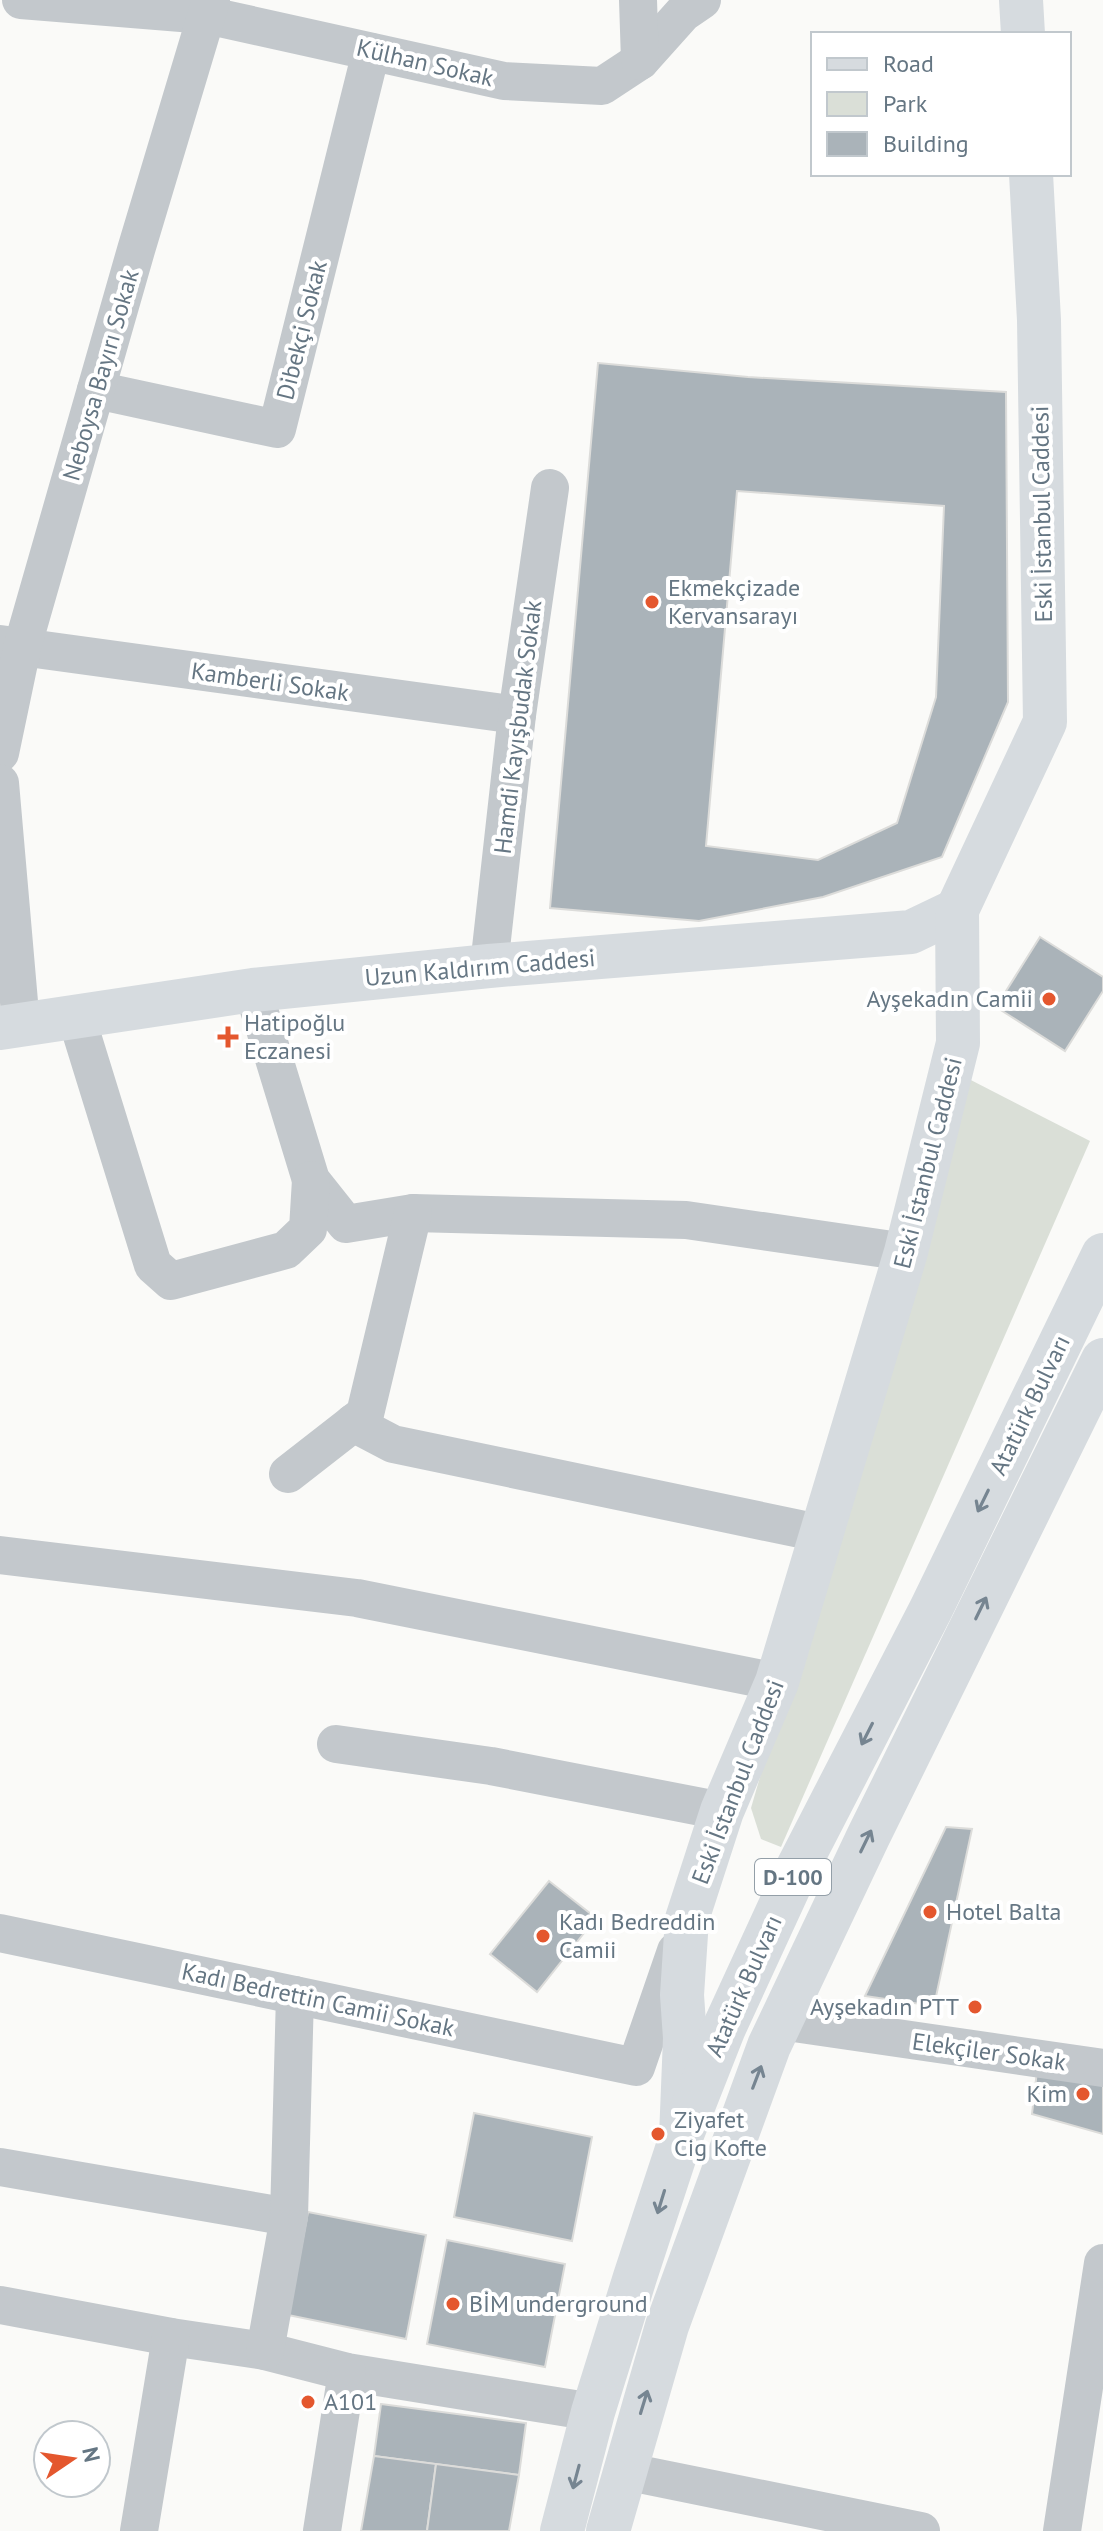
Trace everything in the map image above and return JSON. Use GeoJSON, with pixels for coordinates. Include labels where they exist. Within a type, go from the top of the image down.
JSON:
{"type":"FeatureCollection","features":[{"type":"Feature","properties":{"kind":"main road"},"geometry":{"type":"LineString","coordinates":[[1021,0],[1023,32]]}},
{"type":"Feature","properties":{"kind":"main road","name":"Eski İstanbul Caddesi"},"geometry":{"type":"LineString","coordinates":[[681,2137],[685,2038],[682,1995],[687,1919],[722,1811],[777,1682],[824,1534],[906,1252],[958,1043],[957,910],[1045,722],[1039,320],[1031,176]]}},
{"type":"Feature","properties":{"kind":"main road","name":"Uzun Kaldırım Caddesi"},"geometry":{"type":"LineString","coordinates":[[10,1026],[253,990],[489,966],[911,932],[957,910]]}},
{"type":"Feature","properties":{"kind":"main road","name":"Atatürk Bulvarı"},"geometry":{"type":"LineString","coordinates":[[562,2531],[593,2412],[681,2137],[724,2028],[792,1880],[931,1609],[1103,1255]]}},
{"type":"Feature","properties":{"kind":"main road","name":"Atatürk Bulvarı"},"geometry":{"type":"LineString","coordinates":[[608,2531],[667,2326],[731,2146],[780,2021],[868,1837],[1097,1388]]}},
{"type":"Feature","properties":{"kind":"street","name":"Külhan Sokak"},"geometry":{"type":"LineString","coordinates":[[21,0],[209,7],[371,52],[504,81],[602,86],[640,61],[683,13],[702,0]]}},
{"type":"Feature","properties":{"kind":"street"},"geometry":{"type":"LineString","coordinates":[[638,0],[640,61]]}},
{"type":"Feature","properties":{"kind":"street","name":"Neboysa Bayırı Sokak"},"geometry":{"type":"LineString","coordinates":[[0,753],[11,646],[96,390],[209,7]]}},
{"type":"Feature","properties":{"kind":"street","name":"Dibekçi Sokak"},"geometry":{"type":"LineString","coordinates":[[96,390],[277,429],[371,52]]}},
{"type":"Feature","properties":{"kind":"street","name":"Hamdi Kayışbudak Sokak"},"geometry":{"type":"LineString","coordinates":[[489,966],[517,715],[550,488]]}},
{"type":"Feature","properties":{"kind":"street","name":"Kamberli Sokak"},"geometry":{"type":"LineString","coordinates":[[11,646],[517,715]]}},
{"type":"Feature","properties":{"kind":"street"},"geometry":{"type":"LineString","coordinates":[[1,801],[10,1026]]}},
{"type":"Feature","properties":{"kind":"street"},"geometry":{"type":"LineString","coordinates":[[76,1016],[153,1265],[171,1281],[286,1250],[308,1229],[311,1180],[253,990]]}},
{"type":"Feature","properties":{"kind":"street"},"geometry":{"type":"LineString","coordinates":[[311,1180],[346,1224],[413,1213],[686,1220],[906,1252]]}},
{"type":"Feature","properties":{"kind":"street"},"geometry":{"type":"LineString","coordinates":[[288,1474],[365,1414],[389,1303],[413,1213]]}},
{"type":"Feature","properties":{"kind":"street"},"geometry":{"type":"LineString","coordinates":[[353,1423],[393,1444],[824,1534]]}},
{"type":"Feature","properties":{"kind":"street"},"geometry":{"type":"LineString","coordinates":[[0,1555],[357,1598],[777,1682]]}},
{"type":"Feature","properties":{"kind":"street"},"geometry":{"type":"LineString","coordinates":[[336,1744],[491,1766],[722,1811]]}},
{"type":"Feature","properties":{"kind":"street","name":"Kadı Bedrettin Camii Sokak"},"geometry":{"type":"LineString","coordinates":[[0,1933],[636,2067],[687,1919]]}},
{"type":"Feature","properties":{"kind":"street"},"geometry":{"type":"LineString","coordinates":[[265,2351],[289,2217],[295,1995]]}},
{"type":"Feature","properties":{"kind":"street","name":"Elekçiler Sokak"},"geometry":{"type":"LineString","coordinates":[[780,2021],[1103,2068]]}},
{"type":"Feature","properties":{"kind":"street"},"geometry":{"type":"LineString","coordinates":[[0,2167],[289,2217]]}},
{"type":"Feature","properties":{"kind":"street"},"geometry":{"type":"LineString","coordinates":[[1062,2531],[1103,2263]]}},
{"type":"Feature","properties":{"kind":"street"},"geometry":{"type":"LineString","coordinates":[[0,2305],[265,2351],[347,2372],[593,2412]]}},
{"type":"Feature","properties":{"kind":"street"},"geometry":{"type":"LineString","coordinates":[[139,2531],[171,2337]]}},
{"type":"Feature","properties":{"kind":"street"},"geometry":{"type":"LineString","coordinates":[[322,2531],[347,2372]]}},
{"type":"Feature","properties":{"kind":"street"},"geometry":{"type":"LineString","coordinates":[[624,2471],[921,2531]]}},
{"type":"Feature","properties":{"kind":"green space"},"geometry":{"type":"Polygon","coordinates":[[[963,1076],[1090,1141],[781,1847],[761,1839],[751,1808],[963,1076]]]}},
{"type":"Feature","properties":{"kind":"building","name":"Ekmekçizade Kervansarayı"},"geometry":{"type":"Polygon","coordinates":[[[598,363],[748,377],[1006,392],[1008,702],[942,857],[823,897],[699,921],[550,908],[598,363]],[[737,491],[706,846],[818,860],[897,823],[936,697],[944,506],[737,491]]]}},
{"type":"Feature","properties":{"kind":"building","name":"Ayşekadın Camii"},"geometry":{"type":"Polygon","coordinates":[[[1040,937],[1103,977],[1103,991],[1065,1051],[996,1007],[1040,937]]]}},
{"type":"Feature","properties":{"kind":"building","name":"Hotel Balta"},"geometry":{"type":"Polygon","coordinates":[[[946,1827],[972,1829],[934,2006],[865,1996],[946,1827]]]}},
{"type":"Feature","properties":{"kind":"building","name":"Kadı Bedreddin Camii"},"geometry":{"type":"Polygon","coordinates":[[[549,1881],[596,1918],[537,1992],[490,1954],[549,1881]]]}},
{"type":"Feature","properties":{"kind":"building"},"geometry":{"type":"Polygon","coordinates":[[[1037,2071],[1103,2084],[1103,2134],[1032,2114],[1037,2071]]]}},
{"type":"Feature","properties":{"kind":"building"},"geometry":{"type":"Polygon","coordinates":[[[474,2113],[592,2137],[572,2241],[454,2217],[474,2113]]]}},
{"type":"Feature","properties":{"kind":"building"},"geometry":{"type":"Polygon","coordinates":[[[308,2212],[426,2235],[406,2339],[288,2315],[308,2212]]]}},
{"type":"Feature","properties":{"kind":"building"},"geometry":{"type":"Polygon","coordinates":[[[447,2240],[565,2264],[545,2367],[427,2344],[447,2240]]]}},
{"type":"Feature","properties":{"kind":"building"},"geometry":{"type":"Polygon","coordinates":[[[381,2404],[526,2423],[519,2475],[374,2456],[381,2404]]]}},
{"type":"Feature","properties":{"kind":"building"},"geometry":{"type":"Polygon","coordinates":[[[374,2456],[436,2464],[427,2531],[361,2531],[374,2456]]]}},
{"type":"Feature","properties":{"kind":"building"},"geometry":{"type":"Polygon","coordinates":[[[436,2464],[519,2475],[509,2531],[427,2531],[436,2464]]]}},
{"type":"Feature","properties":{"kind":"place","name":"Ekmekçizade Kervansarayı"},"geometry":{"type":"Point","coordinates":[652,602]}},
{"type":"Feature","properties":{"kind":"place","name":"Ayşekadın Camii"},"geometry":{"type":"Point","coordinates":[1049,999]}},
{"type":"Feature","properties":{"kind":"place","name":"Hatipoğlu Eczanesi"},"geometry":{"type":"Point","coordinates":[228,1037]}},
{"type":"Feature","properties":{"kind":"place","name":"Hotel Balta"},"geometry":{"type":"Point","coordinates":[930,1912]}},
{"type":"Feature","properties":{"kind":"place","name":"Kadı Bedreddin Camii"},"geometry":{"type":"Point","coordinates":[543,1936]}},
{"type":"Feature","properties":{"kind":"place","name":"Ayşekadın PTT"},"geometry":{"type":"Point","coordinates":[975,2007]}},
{"type":"Feature","properties":{"kind":"place","name":"Kim"},"geometry":{"type":"Point","coordinates":[1083,2094]}},
{"type":"Feature","properties":{"kind":"place","name":"Ziyafet Cig Kofte"},"geometry":{"type":"Point","coordinates":[658,2134]}},
{"type":"Feature","properties":{"kind":"place","name":"BİM underground"},"geometry":{"type":"Point","coordinates":[453,2304]}},
{"type":"Feature","properties":{"kind":"place","name":"A101"},"geometry":{"type":"Point","coordinates":[308,2402]}}]}
